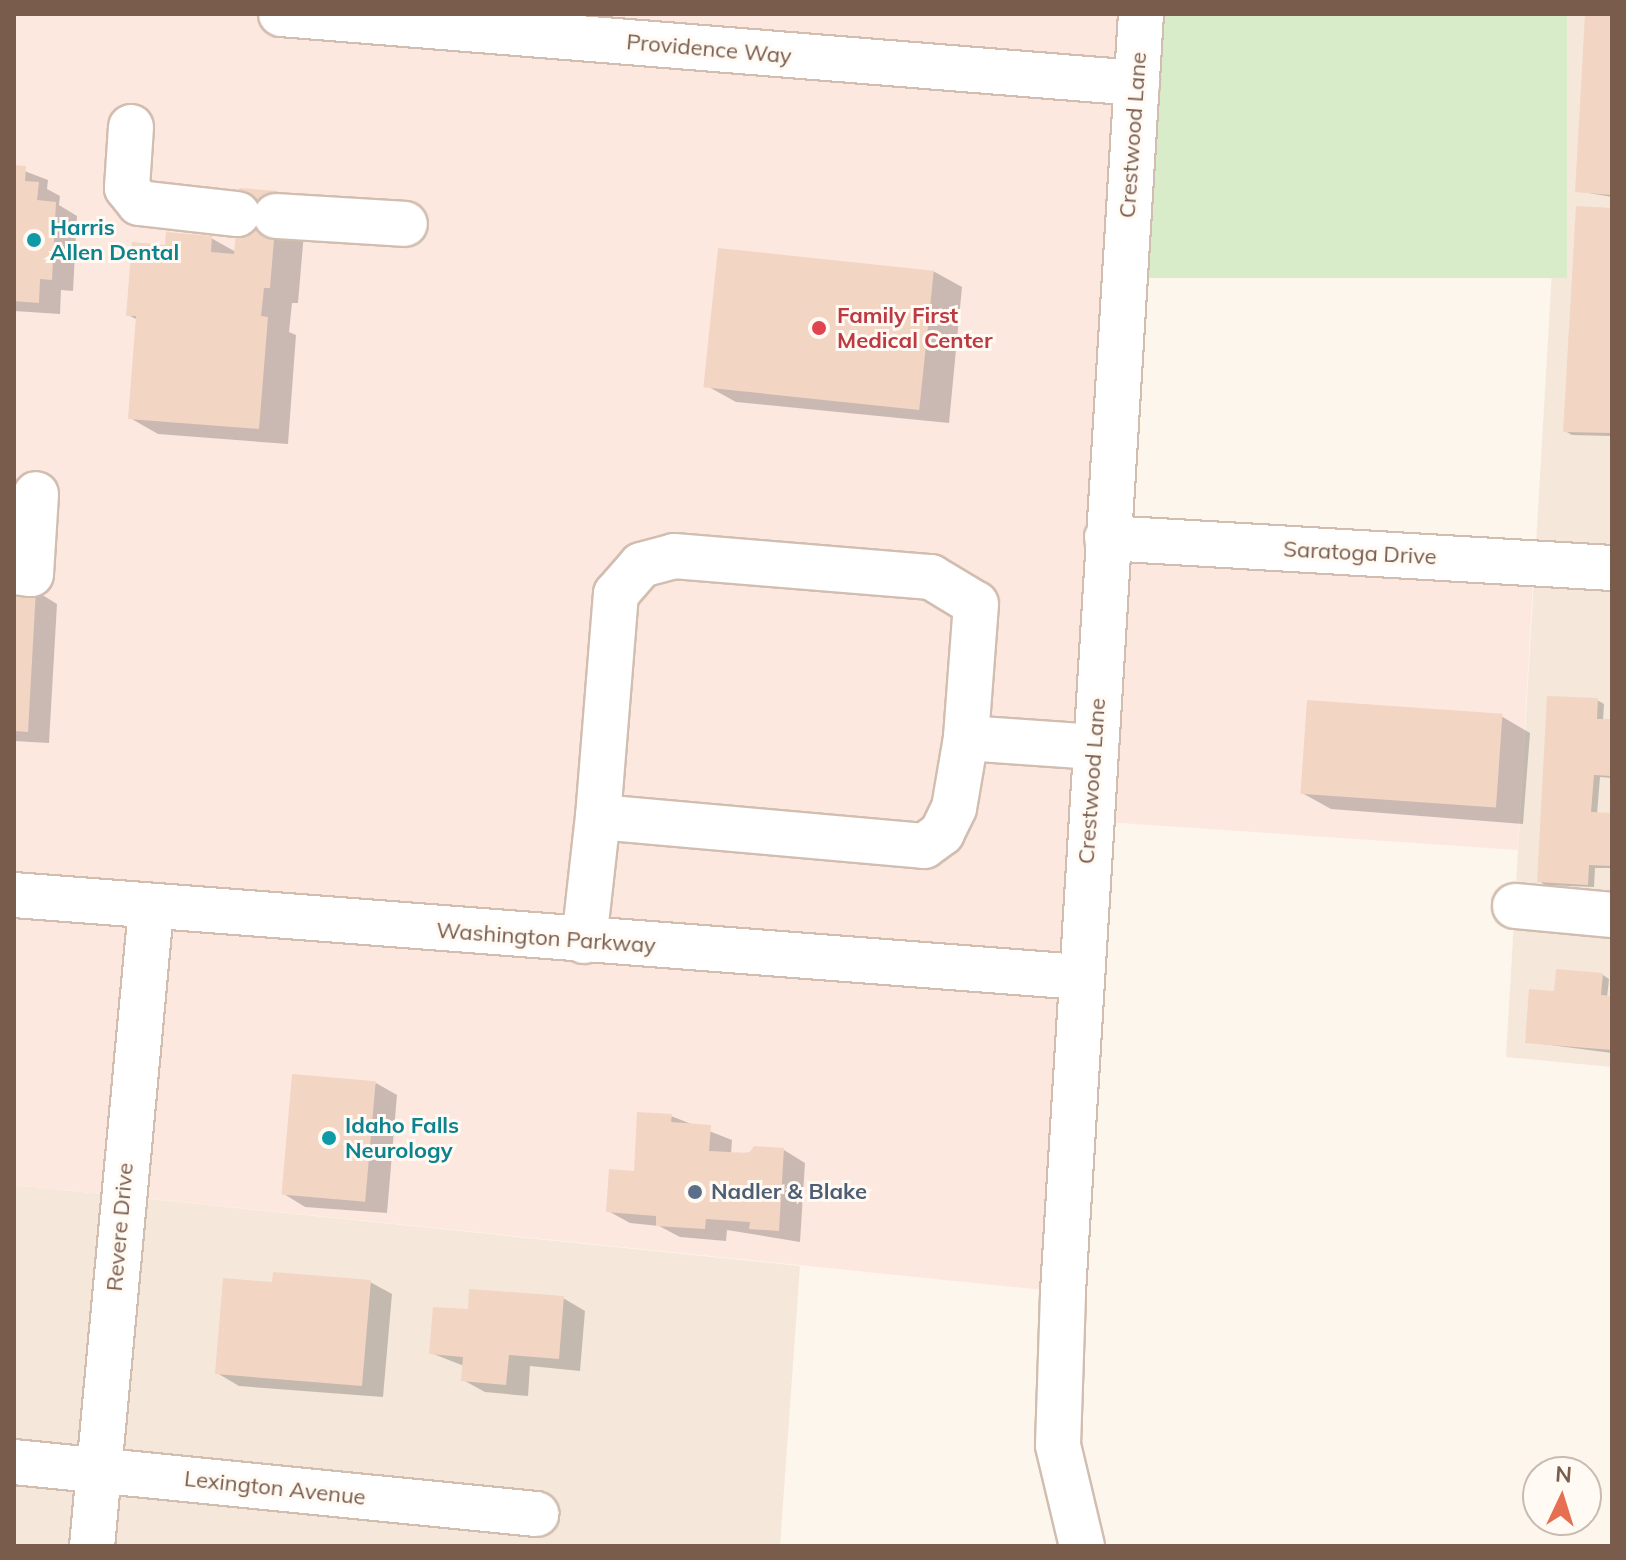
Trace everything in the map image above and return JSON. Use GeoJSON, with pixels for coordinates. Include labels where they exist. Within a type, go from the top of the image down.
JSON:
{"type":"FeatureCollection","features":[{"type":"Feature","properties":{"kind":"street","name":"Providence Way"},"geometry":{"type":"LineString","coordinates":[[281,14],[1137,83]]}},
{"type":"Feature","properties":{"kind":"street","name":"Crestwood Lane"},"geometry":{"type":"LineString","coordinates":[[1082,1546],[1058,1445],[1079,977],[1141,14]]}},
{"type":"Feature","properties":{"kind":"street"},"geometry":{"type":"LineString","coordinates":[[131,127],[127,188],[139,203],[256,215],[405,224]]}},
{"type":"Feature","properties":{"kind":"street"},"geometry":{"type":"LineString","coordinates":[[14,572],[31,574],[36,494]]}},
{"type":"Feature","properties":{"kind":"street","name":"Saratoga Drive"},"geometry":{"type":"LineString","coordinates":[[1107,538],[1612,568]]}},
{"type":"Feature","properties":{"kind":"street"},"geometry":{"type":"LineString","coordinates":[[584,941],[598,817],[616,594],[641,565],[674,556],[931,577],[952,586],[976,604],[966,738],[954,808],[942,833],[924,846],[598,817]]}},
{"type":"Feature","properties":{"kind":"street"},"geometry":{"type":"LineString","coordinates":[[966,738],[1095,747]]}},
{"type":"Feature","properties":{"kind":"street","name":"Washington Parkway"},"geometry":{"type":"LineString","coordinates":[[14,895],[151,909],[1079,977]]}},
{"type":"Feature","properties":{"kind":"street"},"geometry":{"type":"LineString","coordinates":[[1515,906],[1612,915]]}},
{"type":"Feature","properties":{"kind":"street","name":"Revere Drive"},"geometry":{"type":"LineString","coordinates":[[92,1546],[151,909]]}},
{"type":"Feature","properties":{"kind":"street","name":"Lexington Avenue"},"geometry":{"type":"LineString","coordinates":[[14,1462],[536,1514]]}},
{"type":"Feature","properties":{"kind":"shaded area"},"geometry":{"type":"Polygon","coordinates":[[[14,14],[1141,14],[1108,538],[1534,563],[1518,850],[1090,821],[1063,1292],[14,1185],[14,14]]]}},
{"type":"Feature","properties":{"kind":"shaded area"},"geometry":{"type":"Polygon","coordinates":[[[1567,14],[1612,14],[1612,1067],[1506,1057],[1567,14]]]}},
{"type":"Feature","properties":{"kind":"shaded area"},"geometry":{"type":"Polygon","coordinates":[[[14,1185],[800,1266],[780,1546],[14,1546],[14,1185]]]}},
{"type":"Feature","properties":{"kind":"green space"},"geometry":{"type":"Polygon","coordinates":[[[1141,14],[1567,14],[1567,278],[1141,278],[1141,14]]]}},
{"type":"Feature","properties":{"kind":"building"},"geometry":{"type":"Polygon","coordinates":[[[1585,14],[1612,14],[1612,195],[1575,192],[1585,14]]]}},
{"type":"Feature","properties":{"kind":"building","name":"Harris Allen Dental"},"geometry":{"type":"Polygon","coordinates":[[[14,165],[26,166],[25,181],[39,182],[37,200],[56,202],[52,280],[40,279],[39,303],[14,301],[14,165]]]}},
{"type":"Feature","properties":{"kind":"building"},"geometry":{"type":"Polygon","coordinates":[[[239,188],[278,191],[270,288],[264,288],[261,316],[268,317],[259,429],[128,419],[136,316],[126,316],[132,242],[165,245],[166,232],[212,236],[211,252],[234,254],[239,188]]]}},
{"type":"Feature","properties":{"kind":"building"},"geometry":{"type":"Polygon","coordinates":[[[1576,206],[1612,208],[1612,433],[1563,432],[1576,206]]]}},
{"type":"Feature","properties":{"kind":"building","name":"Family First Medical Center"},"geometry":{"type":"Polygon","coordinates":[[[718,248],[934,271],[919,410],[703,387],[718,248]]]}},
{"type":"Feature","properties":{"kind":"building"},"geometry":{"type":"Polygon","coordinates":[[[14,588],[36,589],[28,732],[14,731],[14,588]]]}},
{"type":"Feature","properties":{"kind":"building"},"geometry":{"type":"Polygon","coordinates":[[[1547,696],[1598,698],[1597,719],[1612,719],[1612,776],[1594,775],[1591,812],[1612,813],[1612,866],[1589,865],[1588,885],[1537,882],[1547,696]]]}},
{"type":"Feature","properties":{"kind":"building"},"geometry":{"type":"Polygon","coordinates":[[[1307,700],[1503,714],[1496,807],[1300,794],[1307,700]]]}},
{"type":"Feature","properties":{"kind":"building"},"geometry":{"type":"Polygon","coordinates":[[[1556,969],[1603,973],[1601,995],[1612,996],[1612,1050],[1525,1043],[1529,989],[1554,991],[1556,969]]]}},
{"type":"Feature","properties":{"kind":"building","name":"Idaho Falls Neurology"},"geometry":{"type":"Polygon","coordinates":[[[292,1074],[376,1081],[365,1202],[281,1195],[292,1074]]]}},
{"type":"Feature","properties":{"kind":"building","name":"Nadler & Blake"},"geometry":{"type":"Polygon","coordinates":[[[637,1112],[672,1114],[671,1122],[711,1125],[709,1151],[749,1153],[754,1146],[784,1148],[779,1231],[749,1229],[750,1222],[706,1219],[705,1229],[656,1226],[656,1216],[606,1212],[609,1169],[634,1171],[637,1112]]]}},
{"type":"Feature","properties":{"kind":"building"},"geometry":{"type":"Polygon","coordinates":[[[273,1272],[371,1280],[362,1386],[215,1374],[223,1278],[272,1282],[273,1272]]]}},
{"type":"Feature","properties":{"kind":"building"},"geometry":{"type":"Polygon","coordinates":[[[469,1289],[564,1296],[559,1359],[509,1355],[506,1385],[461,1381],[463,1357],[429,1354],[433,1307],[468,1309],[469,1289]]]}},
{"type":"Feature","properties":{"kind":"place","name":"Harris Allen Dental"},"geometry":{"type":"Point","coordinates":[34,240]}},
{"type":"Feature","properties":{"kind":"place","name":"Family First Medical Center"},"geometry":{"type":"Point","coordinates":[819,328]}},
{"type":"Feature","properties":{"kind":"place","name":"Idaho Falls Neurology"},"geometry":{"type":"Point","coordinates":[329,1138]}},
{"type":"Feature","properties":{"kind":"place","name":"Nadler & Blake"},"geometry":{"type":"Point","coordinates":[695,1192]}}]}
